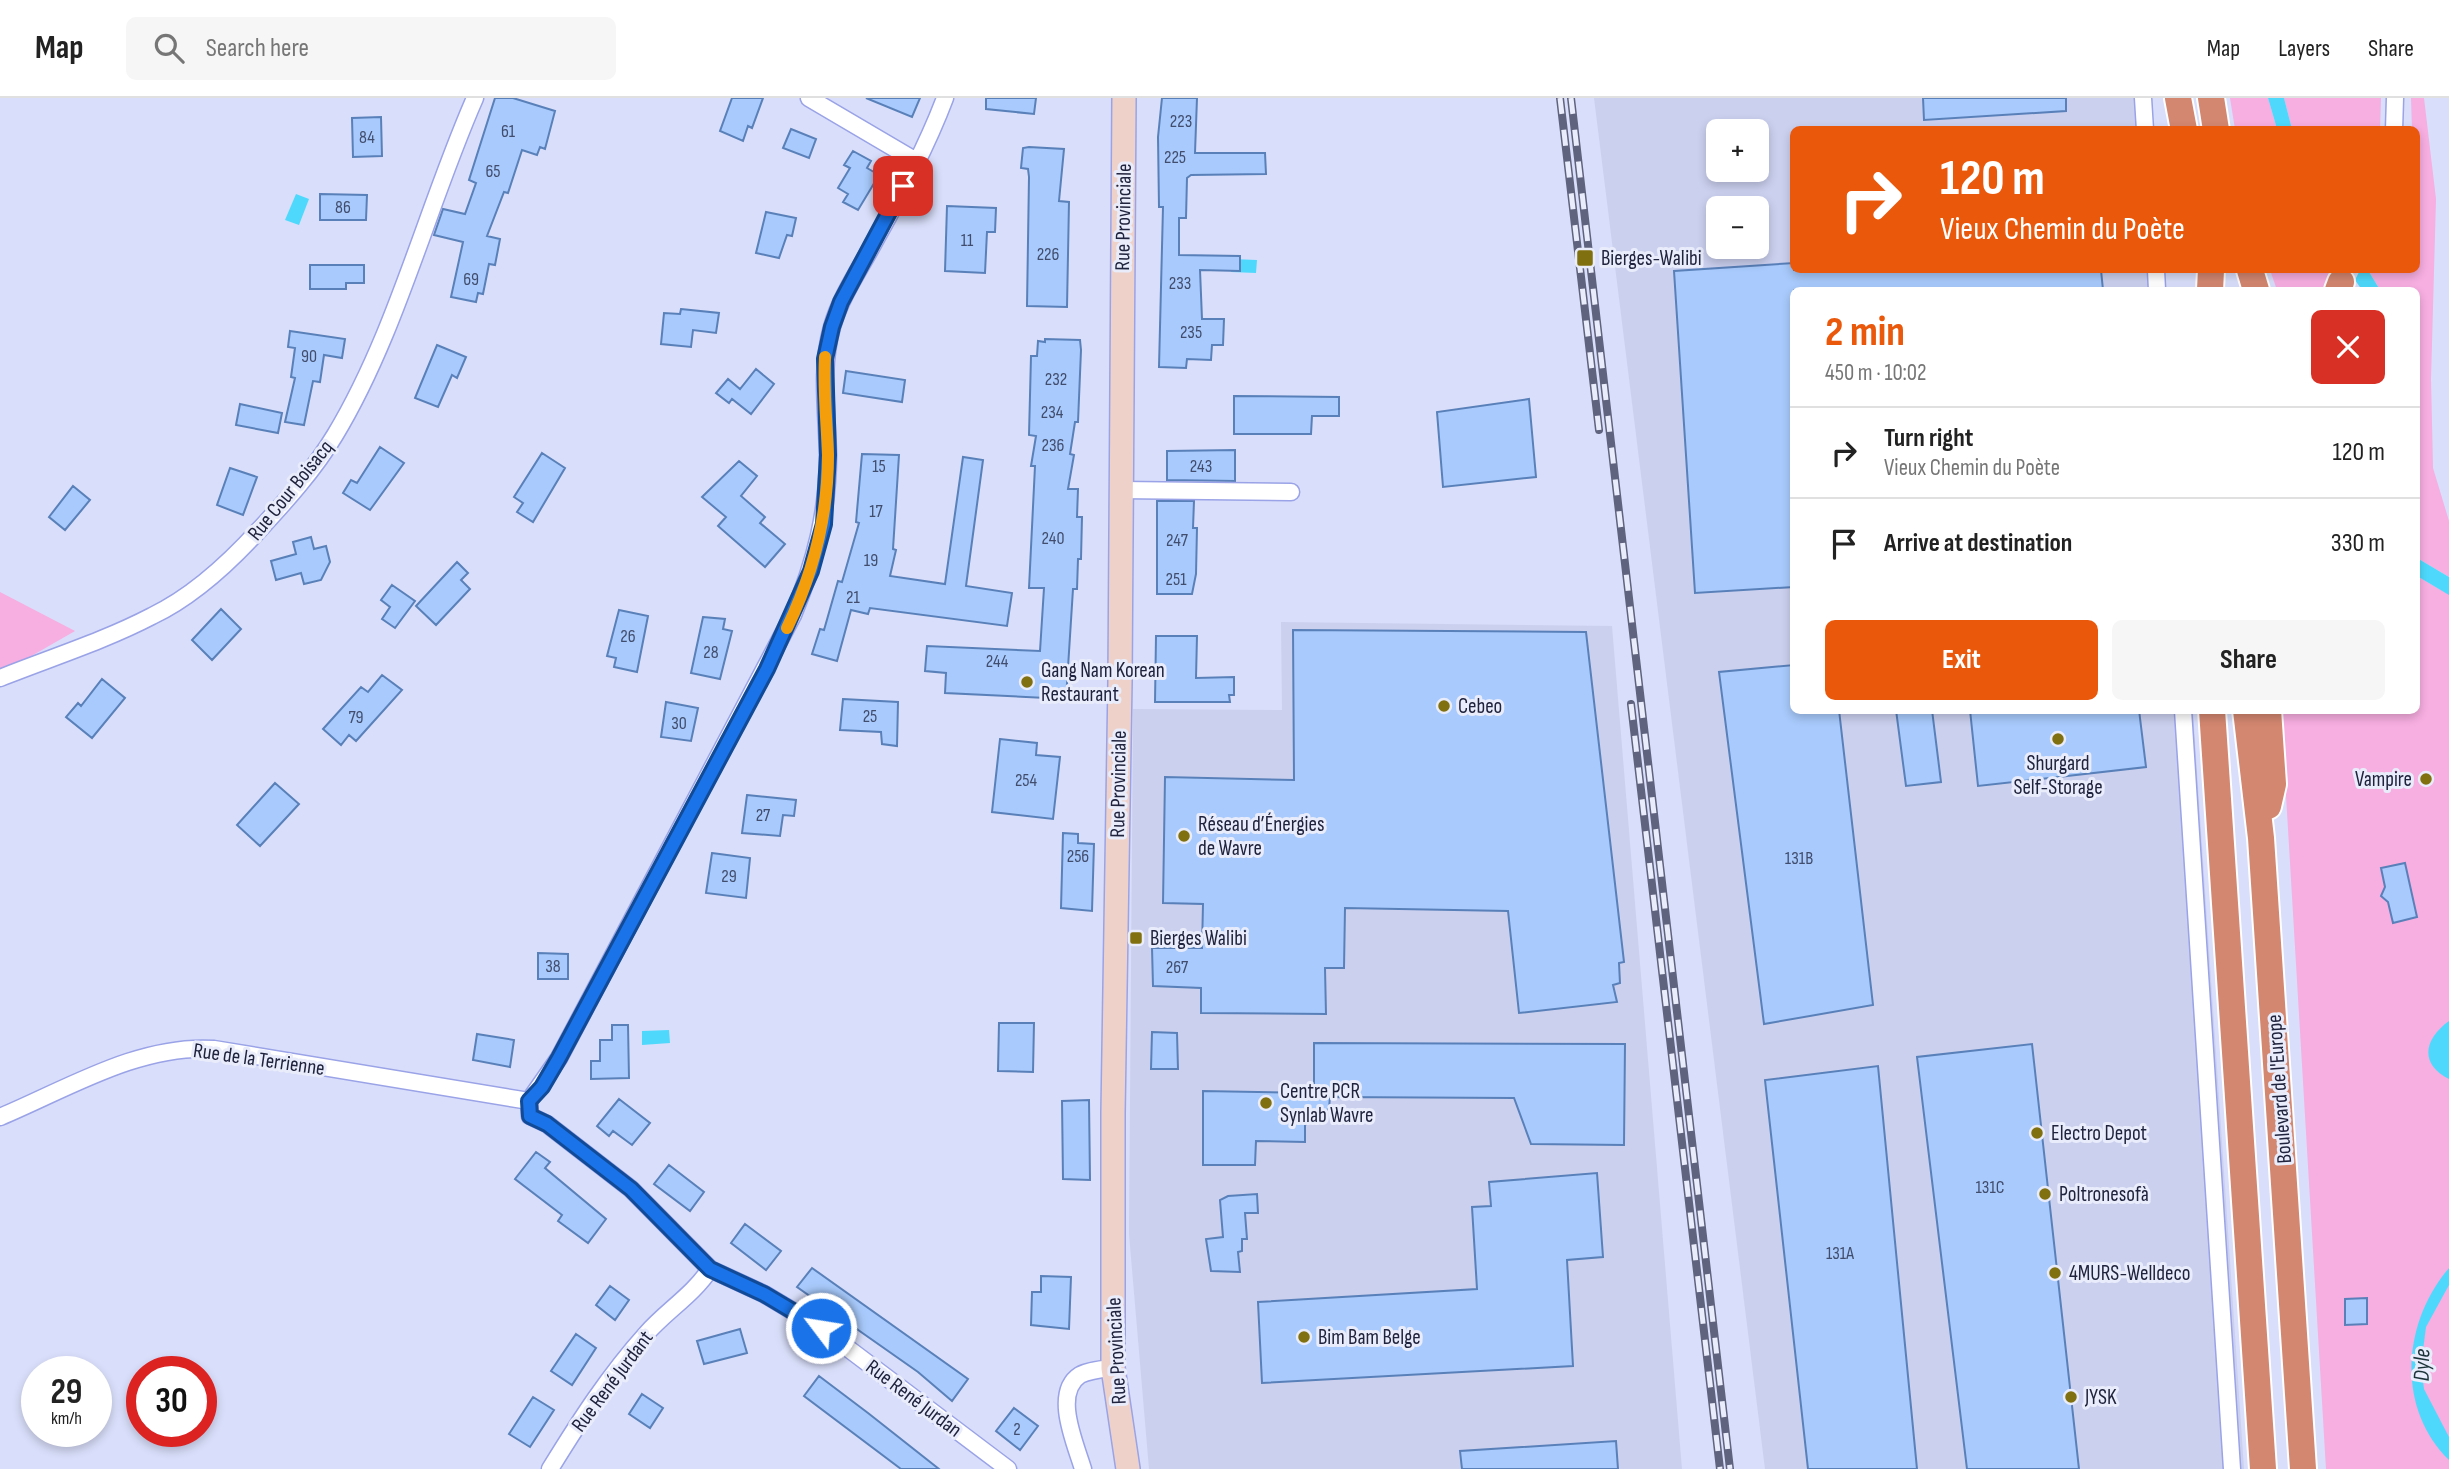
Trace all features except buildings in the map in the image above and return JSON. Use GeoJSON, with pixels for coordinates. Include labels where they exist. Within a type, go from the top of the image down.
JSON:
{"type":"FeatureCollection","features":[{"type":"Feature","properties":{"kind":"highway"},"geometry":{"type":"LineString","coordinates":[[2178,98],[2184,126]]}},
{"type":"Feature","properties":{"kind":"highway"},"geometry":{"type":"LineString","coordinates":[[2211,98],[2215,126]]}},
{"type":"Feature","properties":{"kind":"highway","name":"Boulevard de l'Europe"},"geometry":{"type":"LineString","coordinates":[[2212,714],[2263,1469]]}},
{"type":"Feature","properties":{"kind":"highway","name":"Boulevard de l'Europe"},"geometry":{"type":"LineString","coordinates":[[2246,714],[2261,838],[2304,1469]]}},
{"type":"Feature","properties":{"kind":"highway"},"geometry":{"type":"LineString","coordinates":[[2261,838],[2273,784],[2268,714]]}},
{"type":"Feature","properties":{"kind":"main road","name":"Rue Provinciale"},"geometry":{"type":"LineString","coordinates":[[1124,98],[1113,1368],[1128,1469]]}},
{"type":"Feature","properties":{"kind":"street","name":"Rue Cour Boisacq"},"geometry":{"type":"LineString","coordinates":[[0,678],[154,616],[200,584],[242,549],[293,493],[334,437],[362,386],[445,167],[475,98]]}},
{"type":"Feature","properties":{"kind":"street"},"geometry":{"type":"LineString","coordinates":[[809,98],[916,161]]}},
{"type":"Feature","properties":{"kind":"street"},"geometry":{"type":"LineString","coordinates":[[529,1101],[542,1087],[559,1058],[767,669],[798,604],[811,571],[824,524],[828,455],[825,359],[832,327],[841,302],[916,161],[945,98]]}},
{"type":"Feature","properties":{"kind":"street"},"geometry":{"type":"LineString","coordinates":[[2143,98],[2145,126]]}},
{"type":"Feature","properties":{"kind":"street"},"geometry":{"type":"LineString","coordinates":[[2395,98],[2395,126]]}},
{"type":"Feature","properties":{"kind":"street"},"geometry":{"type":"LineString","coordinates":[[1120,490],[1291,492]]}},
{"type":"Feature","properties":{"kind":"street"},"geometry":{"type":"LineString","coordinates":[[2183,714],[2232,1469]]}},
{"type":"Feature","properties":{"kind":"street","name":"Rue de la Terrienne"},"geometry":{"type":"LineString","coordinates":[[0,1117],[147,1055],[183,1048],[214,1049],[529,1101]]}},
{"type":"Feature","properties":{"kind":"street","name":"Rue René Jurdan"},"geometry":{"type":"LineString","coordinates":[[529,1101],[530,1116],[547,1124],[631,1189],[710,1269],[764,1294],[821,1328],[1008,1469]]}},
{"type":"Feature","properties":{"kind":"street","name":"Rue René Jurdant"},"geometry":{"type":"LineString","coordinates":[[550,1469],[623,1360],[665,1314],[691,1293],[710,1269]]}},
{"type":"Feature","properties":{"kind":"street"},"geometry":{"type":"LineString","coordinates":[[1083,1469],[1068,1416],[1069,1388],[1080,1375],[1113,1368]]}},
{"type":"Feature","properties":{"kind":"shaded area"},"geometry":{"type":"Polygon","coordinates":[[[1594,98],[2151,98],[2153,126],[1790,126],[1790,273],[2163,273],[2164,287],[1790,287],[1790,714],[2193,714],[2244,1469],[1765,1469],[1594,98]]]}},
{"type":"Feature","properties":{"kind":"shaded area"},"geometry":{"type":"Polygon","coordinates":[[[2230,98],[2268,98],[2276,126],[2235,126],[2230,98]]]}},
{"type":"Feature","properties":{"kind":"shaded area"},"geometry":{"type":"Polygon","coordinates":[[[2284,98],[2381,98],[2380,126],[2291,126],[2284,98]]]}},
{"type":"Feature","properties":{"kind":"shaded area"},"geometry":{"type":"Polygon","coordinates":[[[2411,98],[2424,98],[2436,199],[2431,379],[2433,468],[2449,521],[2449,577],[2420,560],[2420,287],[2378,287],[2370,273],[2420,273],[2420,126],[2412,126],[2411,98]]]}},
{"type":"Feature","properties":{"kind":"shaded area"},"geometry":{"type":"Polygon","coordinates":[[[2271,273],[2333,273],[2324,287],[2276,287],[2271,273]]]}},
{"type":"Feature","properties":{"kind":"shaded area"},"geometry":{"type":"Polygon","coordinates":[[[2420,578],[2441,590],[2449,589],[2449,1469],[2326,1469],[2281,714],[2420,714],[2420,578]]]}},
{"type":"Feature","properties":{"kind":"shaded area"},"geometry":{"type":"Polygon","coordinates":[[[0,592],[75,631],[0,674],[0,592]]]}},
{"type":"Feature","properties":{"kind":"shaded area"},"geometry":{"type":"Polygon","coordinates":[[[1281,622],[1612,626],[1682,1469],[1149,1469],[1129,1234],[1133,709],[1282,710],[1281,622]]]}},
{"type":"Feature","properties":{"kind":"water"},"geometry":{"type":"Polygon","coordinates":[[[2268,98],[2284,98],[2291,126],[2276,126],[2268,98]]]}},
{"type":"Feature","properties":{"kind":"water"},"geometry":{"type":"Polygon","coordinates":[[[296,194],[309,199],[299,225],[285,220],[296,194]]]}},
{"type":"Feature","properties":{"kind":"water"},"geometry":{"type":"Polygon","coordinates":[[[1232,259],[1257,260],[1256,273],[1231,272],[1232,259]]]}},
{"type":"Feature","properties":{"kind":"water"},"geometry":{"type":"Polygon","coordinates":[[[2358,273],[2370,273],[2378,287],[2360,287],[2355,280],[2358,273]]]}},
{"type":"Feature","properties":{"kind":"water"},"geometry":{"type":"Polygon","coordinates":[[[2420,560],[2449,577],[2449,595],[2420,578],[2420,560]]]}},
{"type":"Feature","properties":{"kind":"water"},"geometry":{"type":"Polygon","coordinates":[[[2449,1021],[2449,1079],[2433,1066],[2428,1051],[2434,1036],[2449,1021]]]}},
{"type":"Feature","properties":{"kind":"water"},"geometry":{"type":"Polygon","coordinates":[[[669,1030],[670,1043],[642,1045],[642,1031],[669,1030]]]}},
{"type":"Feature","properties":{"kind":"water","name":"Dyle"},"geometry":{"type":"Polygon","coordinates":[[[2449,1268],[2449,1285],[2426,1327],[2421,1366],[2424,1389],[2449,1437],[2449,1460],[2432,1439],[2420,1416],[2413,1391],[2412,1365],[2414,1339],[2422,1314],[2433,1290],[2449,1268]]]}},
{"type":"Feature","properties":{"kind":"railway"},"geometry":{"type":"LineString","coordinates":[[1560,98],[1599,430]]}},
{"type":"Feature","properties":{"kind":"railway"},"geometry":{"type":"LineString","coordinates":[[1571,98],[1730,1469]]}},
{"type":"Feature","properties":{"kind":"railway"},"geometry":{"type":"LineString","coordinates":[[1631,704],[1720,1469]]}},
{"type":"Feature","properties":{"kind":"slow traffic"},"geometry":{"type":"LineString","coordinates":[[787,628],[811,571],[824,524],[828,455],[825,357]]}},
{"type":"Feature","properties":{"kind":"place","name":"Bierges-Walibi"},"geometry":{"type":"Point","coordinates":[1585,258]}},
{"type":"Feature","properties":{"kind":"place","name":"Gang Nam Korean Restaurant"},"geometry":{"type":"Point","coordinates":[1027,682]}},
{"type":"Feature","properties":{"kind":"place","name":"Cebeo"},"geometry":{"type":"Point","coordinates":[1444,706]}},
{"type":"Feature","properties":{"kind":"place","name":"Shurgard Self-Storage"},"geometry":{"type":"Point","coordinates":[2058,739]}},
{"type":"Feature","properties":{"kind":"place","name":"Vampire"},"geometry":{"type":"Point","coordinates":[2426,779]}},
{"type":"Feature","properties":{"kind":"place","name":"Réseau d’Énergies de Wavre"},"geometry":{"type":"Point","coordinates":[1184,836]}},
{"type":"Feature","properties":{"kind":"place","name":"Bierges Walibi"},"geometry":{"type":"Point","coordinates":[1136,938]}},
{"type":"Feature","properties":{"kind":"place","name":"Centre PCR Synlab Wavre"},"geometry":{"type":"Point","coordinates":[1266,1103]}},
{"type":"Feature","properties":{"kind":"place","name":"Electro Depot"},"geometry":{"type":"Point","coordinates":[2037,1133]}},
{"type":"Feature","properties":{"kind":"place","name":"Poltronesofà"},"geometry":{"type":"Point","coordinates":[2045,1194]}},
{"type":"Feature","properties":{"kind":"place","name":"4MURS-Welldeco"},"geometry":{"type":"Point","coordinates":[2055,1273]}},
{"type":"Feature","properties":{"kind":"place","name":"Bim Bam Belge"},"geometry":{"type":"Point","coordinates":[1304,1337]}},
{"type":"Feature","properties":{"kind":"place","name":"JYSK"},"geometry":{"type":"Point","coordinates":[2071,1397]}},
{"type":"Feature","properties":{"kind":"route"},"geometry":{"type":"LineString","coordinates":[[821,1328],[764,1294],[710,1269],[631,1189],[547,1124],[530,1116],[529,1101],[551,1074],[767,669],[811,571],[824,524],[827,490],[825,359],[832,327],[841,302],[903,186]]}}]}
